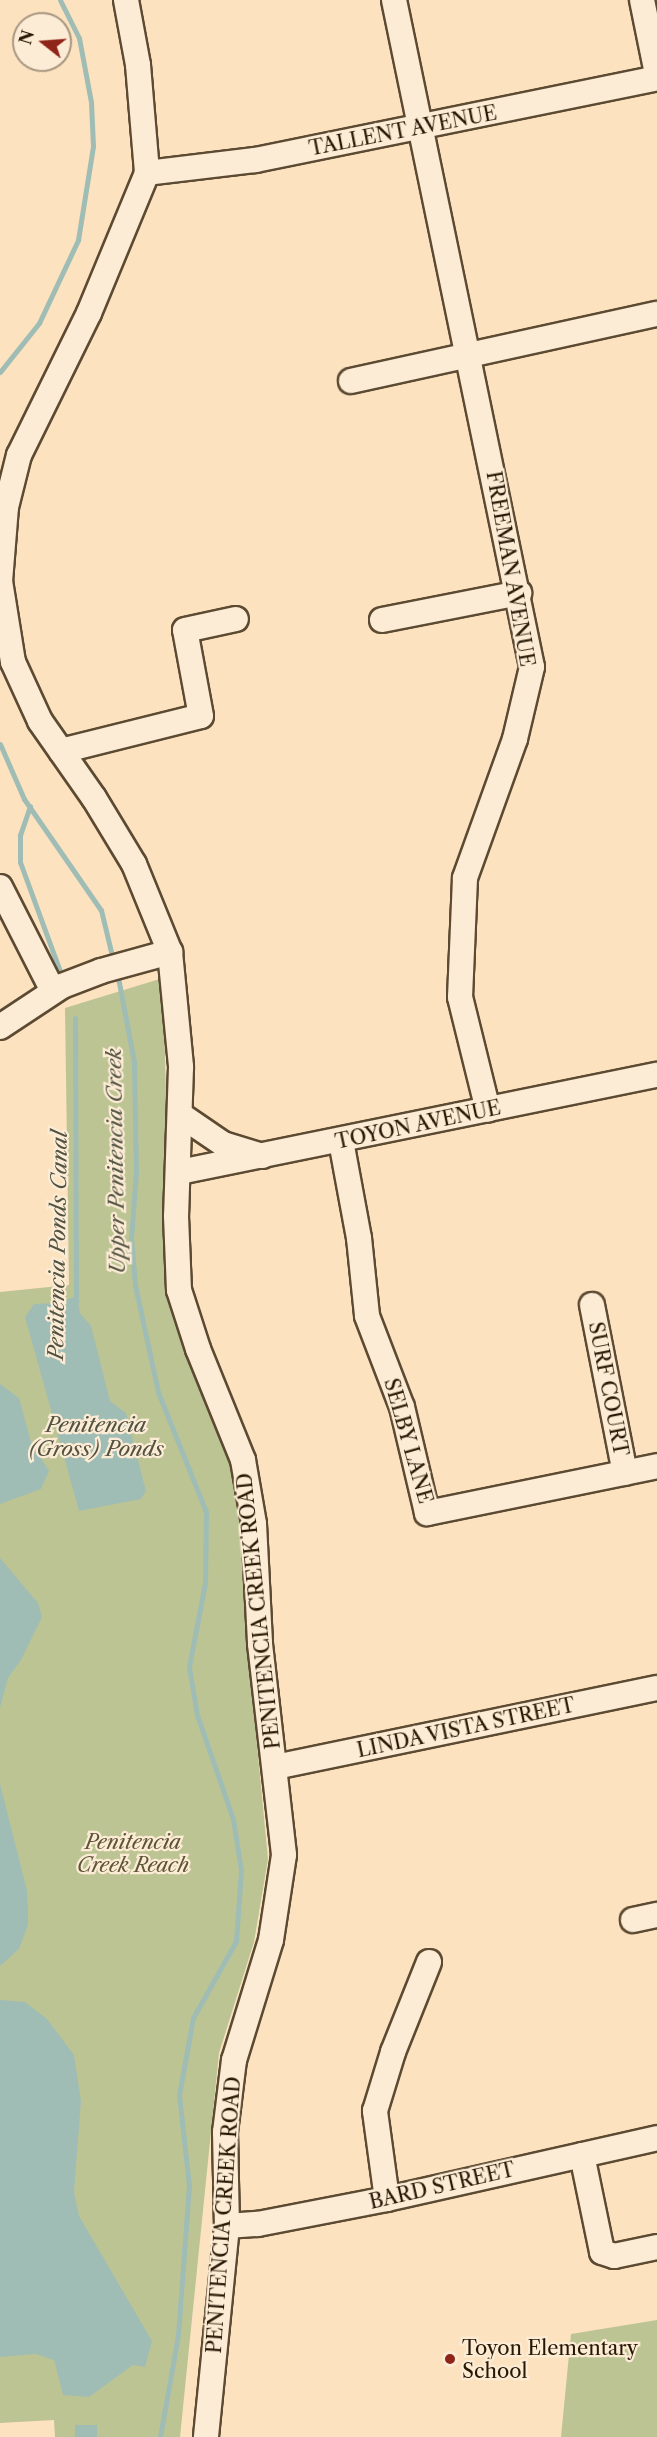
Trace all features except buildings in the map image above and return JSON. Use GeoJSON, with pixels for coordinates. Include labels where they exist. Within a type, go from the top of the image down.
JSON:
{"type":"FeatureCollection","features":[{"type":"Feature","properties":{"kind":"street","name":"PENITENCIA CREEK ROAD"},"geometry":{"type":"LineString","coordinates":[[126,0],[138,65],[147,173],[89,314],[19,455],[6,507],[0,581],[13,662],[40,721],[134,864],[170,952],[182,1116],[176,1216],[180,1290],[198,1349],[243,1460],[254,1524],[260,1644],[284,1855],[271,1940],[234,2060],[225,2132],[227,2226],[206,2437]]}},
{"type":"Feature","properties":{"kind":"street","name":"FREEMAN AVENUE"},"geometry":{"type":"LineString","coordinates":[[394,0],[419,129],[519,593],[532,667],[515,739],[465,878],[460,997],[488,1110]]}},
{"type":"Feature","properties":{"kind":"street"},"geometry":{"type":"LineString","coordinates":[[642,0],[657,76]]}},
{"type":"Feature","properties":{"kind":"street","name":"TALLENT AVENUE"},"geometry":{"type":"LineString","coordinates":[[147,173],[255,160],[419,129],[657,76]]}},
{"type":"Feature","properties":{"kind":"street"},"geometry":{"type":"LineString","coordinates":[[351,381],[657,314]]}},
{"type":"Feature","properties":{"kind":"street"},"geometry":{"type":"LineString","coordinates":[[382,620],[519,593]]}},
{"type":"Feature","properties":{"kind":"street"},"geometry":{"type":"LineString","coordinates":[[61,751],[201,716],[185,630],[237,619]]}},
{"type":"Feature","properties":{"kind":"street"},"geometry":{"type":"LineString","coordinates":[[0,887],[53,991]]}},
{"type":"Feature","properties":{"kind":"street"},"geometry":{"type":"LineString","coordinates":[[0,1027],[53,991],[101,971],[170,952]]}},
{"type":"Feature","properties":{"kind":"street","name":"TOYON AVENUE"},"geometry":{"type":"LineString","coordinates":[[179,1172],[341,1142],[657,1075]]}},
{"type":"Feature","properties":{"kind":"street"},"geometry":{"type":"LineString","coordinates":[[182,1116],[223,1144],[264,1157]]}},
{"type":"Feature","properties":{"kind":"street","name":"SELBY LANE"},"geometry":{"type":"LineString","coordinates":[[341,1142],[359,1238],[367,1316],[402,1407],[427,1514],[657,1467]]}},
{"type":"Feature","properties":{"kind":"street","name":"SURF COURT"},"geometry":{"type":"LineString","coordinates":[[592,1305],[625,1473]]}},
{"type":"Feature","properties":{"kind":"street","name":"LINDA VISTA STREET"},"geometry":{"type":"LineString","coordinates":[[274,1767],[657,1688]]}},
{"type":"Feature","properties":{"kind":"street"},"geometry":{"type":"LineString","coordinates":[[633,1920],[657,1915]]}},
{"type":"Feature","properties":{"kind":"street"},"geometry":{"type":"LineString","coordinates":[[387,2199],[375,2111],[393,2052],[429,1962]]}},
{"type":"Feature","properties":{"kind":"street","name":"BARD STREET"},"geometry":{"type":"LineString","coordinates":[[227,2226],[261,2223],[387,2199],[657,2138]]}},
{"type":"Feature","properties":{"kind":"street"},"geometry":{"type":"LineString","coordinates":[[582,2155],[602,2252],[614,2256],[657,2247]]}},
{"type":"Feature","properties":{"kind":"green space","name":"Penitencia Creek Reach"},"geometry":{"type":"Polygon","coordinates":[[[163,978],[168,1174],[185,1348],[234,1470],[243,1524],[246,1630],[268,1859],[254,1942],[219,2053],[180,2437],[55,2437],[54,2420],[0,2423],[0,1292],[69,1285],[65,1008],[163,978]]]}},
{"type":"Feature","properties":{"kind":"green space"},"geometry":{"type":"Polygon","coordinates":[[[657,2320],[657,2437],[561,2437],[571,2334],[657,2320]]]}},
{"type":"Feature","properties":{"kind":"water","name":"Penitencia (Gross) Ponds"},"geometry":{"type":"Polygon","coordinates":[[[77,1296],[80,1313],[91,1326],[110,1401],[126,1413],[146,1491],[141,1499],[79,1511],[25,1317],[34,1304],[57,1303],[77,1296]]]}},
{"type":"Feature","properties":{"kind":"water","name":"Penitencia (Gross) Ponds"},"geometry":{"type":"Polygon","coordinates":[[[0,1384],[19,1398],[31,1442],[49,1471],[41,1489],[0,1504],[0,1384]]]}},
{"type":"Feature","properties":{"kind":"water"},"geometry":{"type":"Polygon","coordinates":[[[0,1558],[38,1603],[42,1617],[21,1660],[8,1678],[0,1708],[0,1558]]]}},
{"type":"Feature","properties":{"kind":"water"},"geometry":{"type":"Polygon","coordinates":[[[0,1784],[27,1891],[28,1925],[19,1949],[0,1966],[0,1784]]]}},
{"type":"Feature","properties":{"kind":"water"},"geometry":{"type":"Polygon","coordinates":[[[0,2000],[25,2002],[47,2019],[74,2055],[81,2101],[74,2192],[79,2216],[152,2341],[145,2367],[133,2365],[89,2397],[63,2395],[54,2360],[36,2354],[0,2357],[0,2000]]]}},
{"type":"Feature","properties":{"kind":"water"},"geometry":{"type":"Polygon","coordinates":[[[75,2425],[97,2425],[97,2437],[75,2437],[75,2425]]]}},
{"type":"Feature","properties":{"kind":"waterway","name":"Upper Penitencia Creek"},"geometry":{"type":"LineString","coordinates":[[0,372],[39,323],[78,240],[93,146],[91,102],[79,38],[60,0]]}},
{"type":"Feature","properties":{"kind":"waterway","name":"Upper Penitencia Creek"},"geometry":{"type":"LineString","coordinates":[[0,744],[24,799],[101,910],[113,960]]}},
{"type":"Feature","properties":{"kind":"waterway","name":"Penitencia Ponds Canal"},"geometry":{"type":"LineString","coordinates":[[30,806],[20,835],[20,862],[62,977]]}},
{"type":"Feature","properties":{"kind":"waterway","name":"Upper Penitencia Creek"},"geometry":{"type":"LineString","coordinates":[[117,972],[134,1062],[136,1172],[131,1239],[135,1285],[158,1392],[206,1512],[205,1583],[189,1667],[197,1715],[233,1819],[241,1870],[236,1941],[193,2018],[179,2095],[189,2185],[178,2335],[160,2437]]}},
{"type":"Feature","properties":{"kind":"waterway","name":"Penitencia Ponds Canal"},"geometry":{"type":"LineString","coordinates":[[75,1018],[76,1302]]}},
{"type":"Feature","properties":{"kind":"place","name":"Toyon Elementary School"},"geometry":{"type":"Point","coordinates":[450,2359]}}]}
